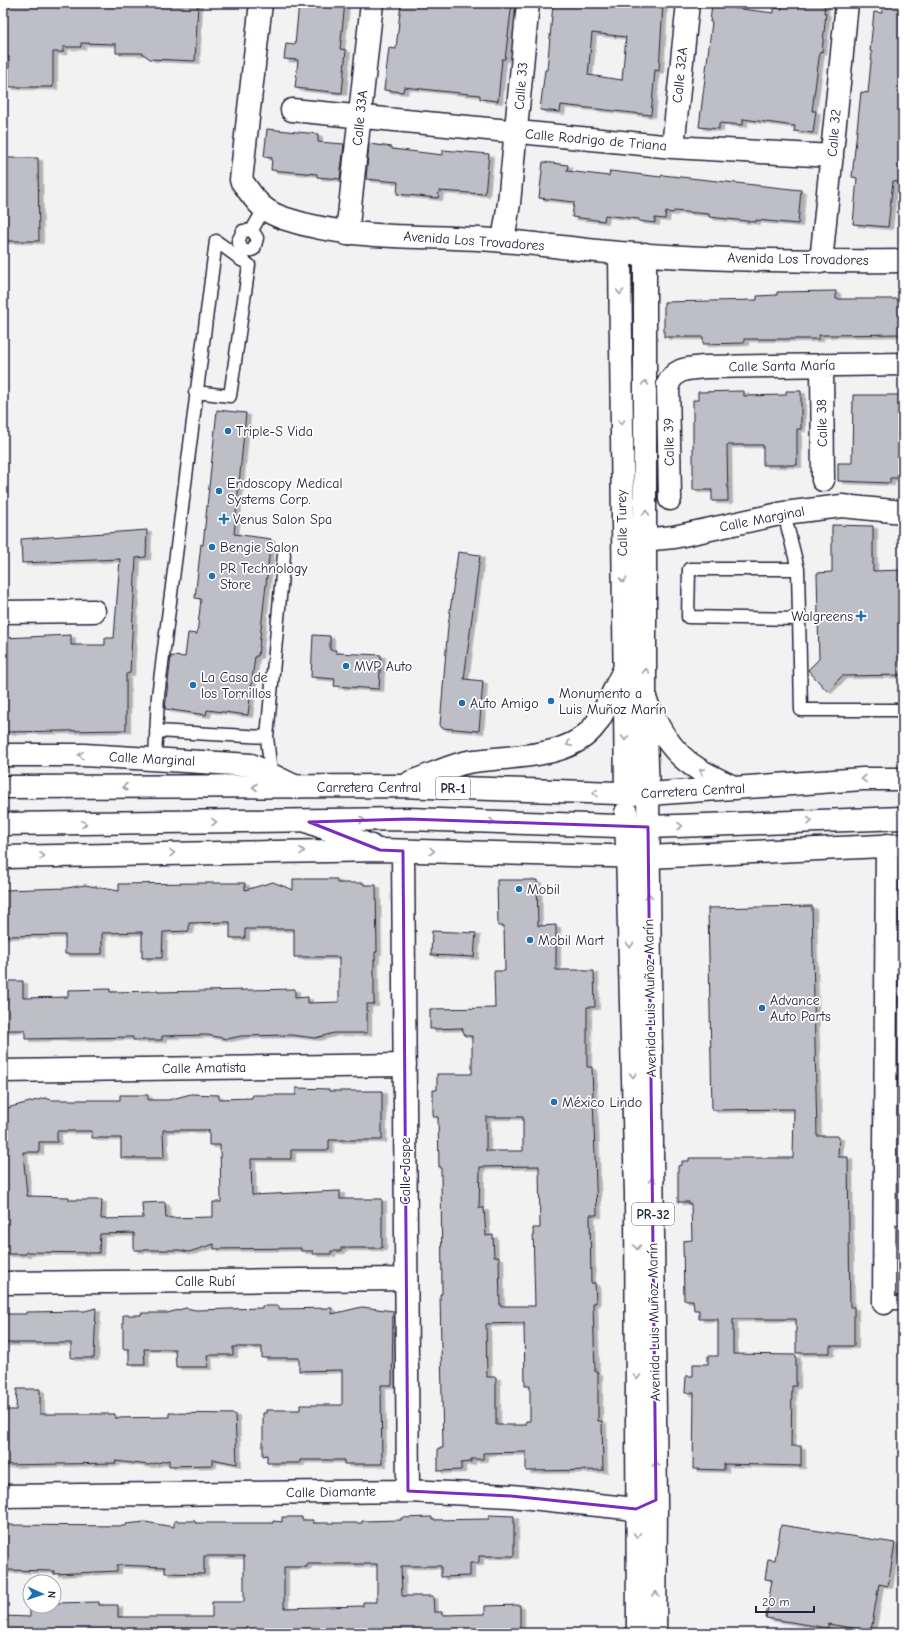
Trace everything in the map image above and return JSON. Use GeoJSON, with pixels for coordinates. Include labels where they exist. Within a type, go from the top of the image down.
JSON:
{"type":"FeatureCollection","features":[{"type":"Feature","properties":{"kind":"street","name":"Avenida Los Trovadores"},"geometry":{"type":"LineString","coordinates":[[260,3],[241,180],[264,209],[287,219],[347,234],[503,241],[620,253],[821,262],[903,261]]}},
{"type":"Feature","properties":{"kind":"street","name":"Calle 33A"},"geometry":{"type":"LineString","coordinates":[[347,234],[361,117],[372,3]]}},
{"type":"Feature","properties":{"kind":"street","name":"Calle 33"},"geometry":{"type":"LineString","coordinates":[[503,241],[509,203],[528,3]]}},
{"type":"Feature","properties":{"kind":"street","name":"Calle 32A"},"geometry":{"type":"LineString","coordinates":[[673,147],[688,3]]}},
{"type":"Feature","properties":{"kind":"street","name":"Calle 32"},"geometry":{"type":"LineString","coordinates":[[821,262],[847,3]]}},
{"type":"Feature","properties":{"kind":"street","name":"Calle Rodrigo de Triana"},"geometry":{"type":"LineString","coordinates":[[292,110],[673,147],[832,156]]}},
{"type":"Feature","properties":{"kind":"street","name":"Calle Turey"},"geometry":{"type":"LineString","coordinates":[[620,253],[626,794],[637,826]]}},
{"type":"Feature","properties":{"kind":"street","name":"Calle Turey"},"geometry":{"type":"LineString","coordinates":[[645,254],[645,699],[648,794]]}},
{"type":"Feature","properties":{"kind":"street","name":"Calle Santa María"},"geometry":{"type":"LineString","coordinates":[[668,384],[672,376],[681,369],[705,367],[903,364]]}},
{"type":"Feature","properties":{"kind":"street","name":"Calle 38"},"geometry":{"type":"LineString","coordinates":[[822,365],[823,480]]}},
{"type":"Feature","properties":{"kind":"street","name":"Calle 39"},"geometry":{"type":"LineString","coordinates":[[668,384],[670,499]]}},
{"type":"Feature","properties":{"kind":"street","name":"Calle Marginal"},"geometry":{"type":"LineString","coordinates":[[623,541],[674,537],[784,513],[842,506],[903,512]]}},
{"type":"Feature","properties":{"kind":"street"},"geometry":{"type":"LineString","coordinates":[[3,612],[94,611]]}},
{"type":"Feature","properties":{"kind":"street"},"geometry":{"type":"LineString","coordinates":[[398,786],[467,762],[524,757],[568,745],[586,734],[596,724],[624,670]]}},
{"type":"Feature","properties":{"kind":"street"},"geometry":{"type":"LineString","coordinates":[[645,699],[657,726],[672,747],[697,769],[737,789]]}},
{"type":"Feature","properties":{"kind":"street","name":"Calle Marginal"},"geometry":{"type":"LineString","coordinates":[[3,755],[84,755],[251,765],[296,787]]}},
{"type":"Feature","properties":{"kind":"street","name":"Carretera Central"},"geometry":{"type":"LineString","coordinates":[[3,787],[398,786],[648,794],[737,789],[863,779],[903,778]]}},
{"type":"Feature","properties":{"kind":"street"},"geometry":{"type":"LineString","coordinates":[[638,857],[637,826],[648,794]]}},
{"type":"Feature","properties":{"kind":"street"},"geometry":{"type":"LineString","coordinates":[[3,824],[309,822],[408,819],[637,826],[903,818]]}},
{"type":"Feature","properties":{"kind":"street"},"geometry":{"type":"LineString","coordinates":[[309,822],[380,850]]}},
{"type":"Feature","properties":{"kind":"street"},"geometry":{"type":"LineString","coordinates":[[3,857],[380,850],[638,857],[895,845],[894,1303]]}},
{"type":"Feature","properties":{"kind":"street","name":"Calle Jaspe"},"geometry":{"type":"LineString","coordinates":[[403,851],[408,1491]]}},
{"type":"Feature","properties":{"kind":"street","name":"Avenida Luis Muñoz Marín"},"geometry":{"type":"LineString","coordinates":[[638,857],[636,1194],[636,1509],[638,1633]]}},
{"type":"Feature","properties":{"kind":"street","name":"Avenida Luis Muñoz Marín"},"geometry":{"type":"LineString","coordinates":[[638,857],[656,1500],[655,1633]]}},
{"type":"Feature","properties":{"kind":"street","name":"Calle Amatista"},"geometry":{"type":"LineString","coordinates":[[3,1071],[405,1065]]}},
{"type":"Feature","properties":{"kind":"street","name":"Calle Rubí"},"geometry":{"type":"LineString","coordinates":[[3,1283],[406,1279]]}},
{"type":"Feature","properties":{"kind":"street","name":"Calle Diamante"},"geometry":{"type":"LineString","coordinates":[[3,1496],[408,1491],[511,1496],[636,1509]]}},
{"type":"Feature","properties":{"kind":"street"},"geometry":{"type":"LineString","coordinates":[[636,1509],[656,1500]]}},
{"type":"Feature","properties":{"kind":"lane"},"geometry":{"type":"LineString","coordinates":[[242,256],[254,249],[257,238],[252,230],[264,209]]}},
{"type":"Feature","properties":{"kind":"lane"},"geometry":{"type":"LineString","coordinates":[[155,759],[159,688],[195,392],[216,241],[242,256],[248,265],[230,396],[195,392]]}},
{"type":"Feature","properties":{"kind":"lane"},"geometry":{"type":"LineString","coordinates":[[784,513],[798,569],[801,710],[903,710]]}},
{"type":"Feature","properties":{"kind":"lane"},"geometry":{"type":"LineString","coordinates":[[271,774],[266,737],[284,554]]}},
{"type":"Feature","properties":{"kind":"lane"},"geometry":{"type":"LineString","coordinates":[[798,569],[689,569],[688,617],[799,619]]}},
{"type":"Feature","properties":{"kind":"lane"},"geometry":{"type":"LineString","coordinates":[[156,731],[266,737]]}},
{"type":"Feature","properties":{"kind":"highlighted area"},"geometry":{"type":"Polygon","coordinates":[[[408,819],[648,827],[656,1500],[636,1509],[511,1496],[408,1491],[403,851],[380,850],[309,822],[408,819]]]}},
{"type":"Feature","properties":{"kind":"building"},"geometry":{"type":"Polygon","coordinates":[[[3,3],[198,3],[195,61],[150,59],[142,53],[116,53],[116,44],[81,43],[81,47],[63,47],[63,52],[53,52],[53,87],[9,87],[9,57],[3,57],[3,3]]]}},
{"type":"Feature","properties":{"kind":"building"},"geometry":{"type":"Polygon","coordinates":[[[299,3],[345,3],[340,49],[346,50],[342,93],[295,88],[298,60],[284,59],[286,44],[295,45],[299,3]]]}},
{"type":"Feature","properties":{"kind":"building"},"geometry":{"type":"Polygon","coordinates":[[[401,3],[512,3],[505,59],[502,59],[498,101],[480,99],[480,95],[404,87],[403,92],[384,90],[389,48],[396,49],[401,3]]]}},
{"type":"Feature","properties":{"kind":"building"},"geometry":{"type":"Polygon","coordinates":[[[562,3],[663,3],[659,71],[655,70],[651,115],[561,105],[560,112],[540,110],[545,70],[547,70],[553,4],[561,5],[562,3]],[[592,33],[588,75],[622,80],[626,37],[592,33]]]}},
{"type":"Feature","properties":{"kind":"building"},"geometry":{"type":"Polygon","coordinates":[[[712,3],[733,3],[733,8],[774,13],[774,8],[782,9],[782,3],[825,3],[824,13],[826,13],[822,52],[820,51],[812,111],[816,111],[813,133],[794,131],[795,126],[743,119],[743,125],[719,123],[719,129],[699,127],[712,22],[710,22],[712,3]]]}},
{"type":"Feature","properties":{"kind":"building"},"geometry":{"type":"Polygon","coordinates":[[[882,3],[903,3],[903,183],[893,181],[888,227],[853,224],[857,178],[852,177],[861,92],[868,93],[874,12],[882,13],[882,3]]]}},
{"type":"Feature","properties":{"kind":"building"},"geometry":{"type":"Polygon","coordinates":[[[267,129],[318,134],[318,142],[344,144],[340,179],[317,177],[317,174],[271,170],[272,158],[264,157],[267,129]]]}},
{"type":"Feature","properties":{"kind":"building"},"geometry":{"type":"Polygon","coordinates":[[[369,144],[392,147],[392,149],[443,155],[443,150],[489,154],[485,194],[439,191],[438,198],[397,194],[398,182],[366,179],[369,144]]]}},
{"type":"Feature","properties":{"kind":"building"},"geometry":{"type":"Polygon","coordinates":[[[3,158],[38,158],[39,241],[3,241],[3,158]]]}},
{"type":"Feature","properties":{"kind":"building"},"geometry":{"type":"Polygon","coordinates":[[[543,162],[568,165],[567,171],[609,176],[610,171],[801,190],[798,224],[756,220],[756,222],[709,217],[709,214],[674,211],[673,213],[666,212],[665,219],[655,218],[655,223],[639,221],[639,219],[605,215],[604,221],[572,217],[574,202],[539,198],[543,162]]]}},
{"type":"Feature","properties":{"kind":"building"},"geometry":{"type":"Polygon","coordinates":[[[836,291],[836,299],[903,299],[903,334],[819,335],[819,339],[744,339],[744,343],[703,344],[703,337],[664,337],[664,302],[757,300],[757,296],[777,295],[777,292],[836,291]]]}},
{"type":"Feature","properties":{"kind":"building"},"geometry":{"type":"Polygon","coordinates":[[[744,391],[744,396],[786,395],[786,391],[801,391],[801,429],[797,429],[797,465],[763,465],[763,445],[727,445],[728,501],[712,501],[712,490],[693,490],[693,400],[698,400],[698,392],[744,391]]]}},
{"type":"Feature","properties":{"kind":"building"},"geometry":{"type":"Polygon","coordinates":[[[853,395],[903,395],[903,456],[898,456],[898,478],[890,478],[890,483],[838,481],[838,463],[852,463],[853,395]]]}},
{"type":"Feature","properties":{"kind":"building"},"geometry":{"type":"Polygon","coordinates":[[[217,410],[246,413],[234,534],[271,539],[258,656],[255,656],[248,715],[207,710],[206,715],[165,709],[171,656],[185,657],[188,633],[197,634],[201,599],[195,598],[201,544],[203,545],[217,410]]]}},
{"type":"Feature","properties":{"kind":"building","name":"Walgreens"},"geometry":{"type":"Polygon","coordinates":[[[832,525],[873,526],[873,571],[903,570],[903,675],[842,676],[827,691],[808,670],[819,659],[817,573],[832,572],[832,525]]]}},
{"type":"Feature","properties":{"kind":"building"},"geometry":{"type":"Polygon","coordinates":[[[147,530],[146,557],[136,558],[130,673],[126,674],[126,730],[3,732],[3,638],[71,635],[71,645],[105,645],[105,638],[114,638],[120,559],[22,563],[21,539],[147,530]]]}},
{"type":"Feature","properties":{"kind":"building"},"geometry":{"type":"Polygon","coordinates":[[[458,552],[480,555],[464,679],[483,681],[479,731],[442,728],[440,725],[448,626],[458,552]]]}},
{"type":"Feature","properties":{"kind":"building","name":"MVP Auto"},"geometry":{"type":"Polygon","coordinates":[[[313,635],[330,636],[330,650],[336,650],[336,653],[381,655],[379,689],[334,686],[335,679],[311,677],[313,635]]]}},
{"type":"Feature","properties":{"kind":"building"},"geometry":{"type":"Polygon","coordinates":[[[293,879],[337,879],[337,883],[364,883],[364,885],[376,885],[377,952],[375,952],[374,960],[374,1004],[367,1004],[367,1033],[334,1033],[315,1038],[291,1035],[241,1036],[227,1039],[207,1035],[162,1036],[162,1040],[133,1040],[133,1037],[25,1039],[25,1030],[3,1030],[3,981],[23,981],[23,998],[68,997],[68,990],[110,989],[110,992],[158,992],[295,989],[295,998],[308,997],[308,1003],[339,1002],[339,957],[294,957],[294,929],[245,929],[245,938],[230,938],[230,922],[189,923],[189,931],[163,932],[162,958],[142,958],[142,932],[102,933],[102,954],[65,954],[65,935],[3,936],[3,890],[67,888],[85,885],[119,891],[119,884],[245,883],[245,890],[273,882],[293,890],[293,879]]]}},
{"type":"Feature","properties":{"kind":"building"},"geometry":{"type":"Polygon","coordinates":[[[497,880],[537,880],[538,926],[556,925],[556,970],[594,971],[595,1007],[587,1007],[587,1067],[592,1067],[597,1215],[590,1215],[591,1283],[595,1283],[596,1303],[593,1303],[595,1372],[598,1372],[598,1421],[602,1421],[603,1470],[526,1471],[526,1452],[483,1453],[483,1459],[471,1459],[471,1462],[461,1463],[461,1470],[438,1471],[438,1448],[443,1448],[440,1294],[442,1294],[441,1167],[439,1167],[438,1117],[433,1117],[433,1090],[437,1090],[437,1074],[472,1074],[472,1036],[465,1036],[462,1028],[430,1029],[430,1009],[495,1008],[494,971],[505,971],[504,926],[498,926],[497,880]],[[486,1117],[486,1151],[523,1151],[523,1117],[486,1117]],[[539,1166],[480,1167],[479,1208],[484,1208],[486,1236],[493,1235],[494,1257],[499,1257],[500,1306],[535,1306],[533,1228],[540,1228],[539,1166]],[[524,1323],[486,1324],[487,1377],[496,1377],[496,1425],[526,1425],[526,1421],[530,1421],[530,1386],[525,1386],[524,1323]]]}},
{"type":"Feature","properties":{"kind":"building"},"geometry":{"type":"Polygon","coordinates":[[[812,906],[817,1136],[839,1136],[838,1157],[848,1157],[850,1307],[854,1307],[854,1346],[830,1346],[830,1353],[796,1353],[796,1319],[733,1319],[733,1354],[796,1355],[796,1386],[792,1386],[791,1446],[801,1446],[801,1466],[724,1464],[724,1470],[693,1469],[694,1393],[685,1393],[686,1376],[693,1376],[693,1364],[708,1364],[708,1356],[718,1356],[718,1319],[699,1319],[699,1310],[694,1310],[693,1300],[684,1300],[683,1241],[692,1240],[691,1204],[689,1204],[689,1202],[678,1202],[678,1166],[682,1165],[682,1161],[689,1161],[689,1158],[793,1158],[794,1109],[712,1110],[708,908],[812,906]]]}},
{"type":"Feature","properties":{"kind":"building"},"geometry":{"type":"Polygon","coordinates":[[[432,931],[476,933],[474,957],[431,955],[432,931]]]}},
{"type":"Feature","properties":{"kind":"building"},"geometry":{"type":"Polygon","coordinates":[[[296,1088],[329,1089],[329,1091],[382,1091],[382,1140],[329,1140],[329,1150],[291,1150],[291,1159],[251,1159],[252,1195],[340,1191],[340,1199],[382,1199],[382,1248],[341,1248],[341,1251],[331,1251],[331,1254],[313,1254],[313,1251],[301,1251],[301,1248],[214,1249],[214,1244],[189,1252],[179,1250],[134,1250],[134,1233],[100,1234],[99,1253],[26,1252],[26,1254],[5,1254],[5,1251],[3,1251],[3,1109],[45,1098],[52,1100],[120,1100],[120,1095],[148,1095],[148,1100],[168,1100],[191,1094],[219,1095],[219,1099],[252,1098],[252,1095],[296,1095],[296,1088]],[[163,1130],[164,1158],[121,1158],[121,1138],[92,1138],[92,1131],[57,1131],[57,1142],[39,1142],[39,1152],[23,1152],[27,1196],[69,1197],[69,1200],[102,1200],[101,1219],[143,1218],[142,1203],[165,1202],[166,1218],[213,1217],[213,1202],[221,1202],[220,1145],[209,1145],[209,1130],[163,1130]]]}},
{"type":"Feature","properties":{"kind":"building"},"geometry":{"type":"Polygon","coordinates":[[[262,1306],[279,1306],[279,1309],[332,1308],[332,1314],[362,1307],[393,1311],[392,1385],[381,1385],[382,1464],[344,1464],[344,1460],[300,1460],[300,1463],[267,1463],[267,1455],[263,1456],[263,1413],[266,1413],[266,1410],[300,1410],[300,1405],[342,1405],[342,1370],[299,1371],[299,1358],[262,1358],[262,1347],[233,1347],[233,1355],[207,1355],[208,1367],[176,1367],[175,1349],[144,1349],[145,1364],[129,1364],[129,1349],[123,1349],[123,1315],[167,1313],[186,1308],[196,1310],[262,1308],[262,1306]]]}},
{"type":"Feature","properties":{"kind":"building"},"geometry":{"type":"Polygon","coordinates":[[[96,1308],[94,1358],[71,1358],[71,1343],[3,1343],[3,1314],[85,1311],[96,1308]]]}},
{"type":"Feature","properties":{"kind":"building"},"geometry":{"type":"Polygon","coordinates":[[[17,1389],[40,1389],[40,1414],[115,1414],[115,1418],[169,1417],[169,1413],[235,1414],[237,1464],[212,1459],[212,1465],[169,1466],[169,1460],[149,1465],[115,1461],[116,1463],[3,1465],[3,1410],[16,1410],[17,1389]]]}},
{"type":"Feature","properties":{"kind":"building"},"geometry":{"type":"Polygon","coordinates":[[[489,1515],[514,1516],[514,1556],[479,1556],[479,1563],[470,1563],[470,1576],[441,1577],[441,1566],[401,1566],[402,1596],[433,1596],[434,1612],[442,1612],[442,1615],[485,1614],[485,1606],[520,1605],[520,1633],[3,1633],[3,1616],[30,1617],[30,1614],[62,1614],[62,1603],[99,1602],[99,1605],[118,1605],[118,1617],[212,1617],[212,1602],[244,1602],[244,1556],[204,1556],[204,1574],[165,1573],[165,1567],[117,1565],[117,1571],[54,1574],[54,1571],[3,1570],[3,1525],[126,1526],[126,1524],[145,1522],[174,1527],[174,1521],[195,1521],[195,1523],[273,1523],[273,1521],[282,1522],[282,1517],[302,1517],[302,1520],[313,1520],[313,1523],[362,1523],[362,1521],[401,1520],[401,1518],[432,1517],[432,1520],[489,1519],[489,1515]],[[307,1564],[307,1567],[284,1567],[284,1608],[363,1606],[363,1602],[377,1602],[377,1564],[307,1564]]]}},
{"type":"Feature","properties":{"kind":"building"},"geometry":{"type":"Polygon","coordinates":[[[781,1525],[895,1543],[888,1586],[879,1584],[871,1631],[828,1624],[828,1628],[766,1618],[772,1580],[765,1579],[768,1559],[775,1560],[781,1525]]]}},
{"type":"Feature","properties":{"kind":"place","name":"Triple-S Vida"},"geometry":{"type":"Point","coordinates":[228,431]}},
{"type":"Feature","properties":{"kind":"place","name":"Endoscopy Medical Systems Corp."},"geometry":{"type":"Point","coordinates":[219,491]}},
{"type":"Feature","properties":{"kind":"place","name":"Venus Salon Spa"},"geometry":{"type":"Point","coordinates":[224,519]}},
{"type":"Feature","properties":{"kind":"place","name":"Bengie Salon"},"geometry":{"type":"Point","coordinates":[212,547]}},
{"type":"Feature","properties":{"kind":"place","name":"PR Technology Store"},"geometry":{"type":"Point","coordinates":[212,576]}},
{"type":"Feature","properties":{"kind":"place","name":"Walgreens"},"geometry":{"type":"Point","coordinates":[861,616]}},
{"type":"Feature","properties":{"kind":"place","name":"MVP Auto"},"geometry":{"type":"Point","coordinates":[346,666]}},
{"type":"Feature","properties":{"kind":"place","name":"La Casa de los Tornillos"},"geometry":{"type":"Point","coordinates":[193,685]}},
{"type":"Feature","properties":{"kind":"place","name":"Monumento a Luis Muñoz Marín"},"geometry":{"type":"Point","coordinates":[551,701]}},
{"type":"Feature","properties":{"kind":"place","name":"Auto Amigo"},"geometry":{"type":"Point","coordinates":[462,703]}},
{"type":"Feature","properties":{"kind":"place","name":"Mobil"},"geometry":{"type":"Point","coordinates":[519,889]}},
{"type":"Feature","properties":{"kind":"place","name":"Mobil Mart"},"geometry":{"type":"Point","coordinates":[530,940]}},
{"type":"Feature","properties":{"kind":"place","name":"Advance Auto Parts"},"geometry":{"type":"Point","coordinates":[762,1008]}},
{"type":"Feature","properties":{"kind":"place","name":"México Lindo"},"geometry":{"type":"Point","coordinates":[554,1102]}}]}
